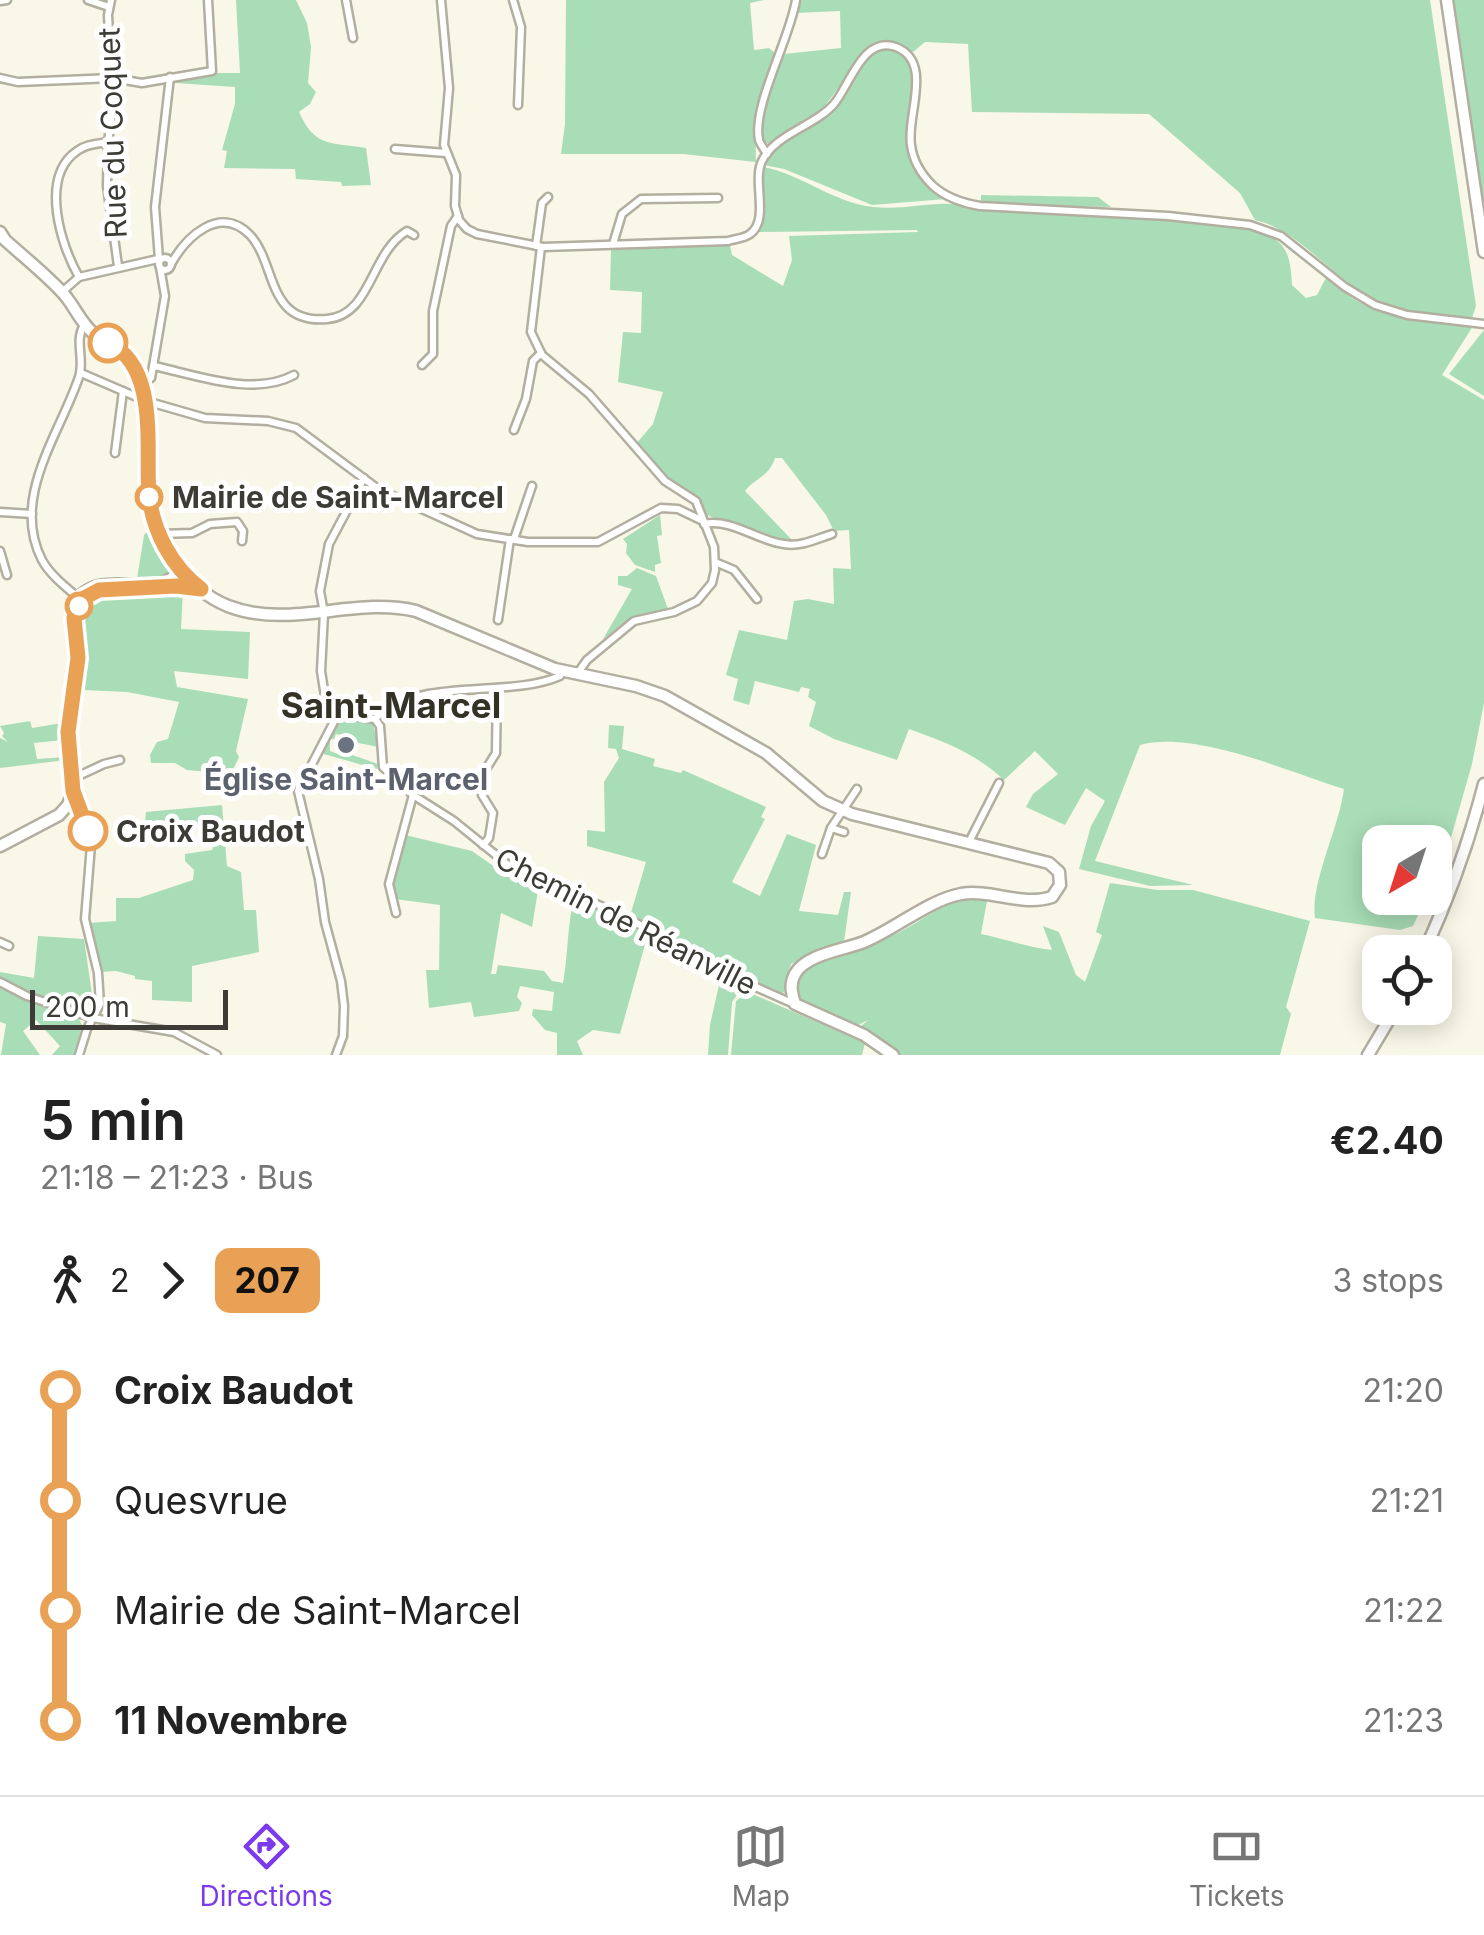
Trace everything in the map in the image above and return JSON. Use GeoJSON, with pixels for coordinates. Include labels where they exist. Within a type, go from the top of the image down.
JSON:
{"type":"FeatureCollection","features":[{"type":"Feature","properties":{"kind":"street"},"geometry":{"type":"LineString","coordinates":[[88,0],[110,4]]}},
{"type":"Feature","properties":{"kind":"street"},"geometry":{"type":"LineString","coordinates":[[0,78],[18,82],[113,78],[142,82],[212,71],[208,0]]}},
{"type":"Feature","properties":{"kind":"street"},"geometry":{"type":"LineString","coordinates":[[346,0],[353,38]]}},
{"type":"Feature","properties":{"kind":"street"},"geometry":{"type":"LineString","coordinates":[[441,0],[449,88],[446,154],[454,165],[458,216],[476,234],[538,246],[728,241],[748,236],[756,227],[758,174],[767,154],[832,106],[862,58],[874,48],[887,45],[900,48],[914,65],[917,78],[910,140],[915,162],[930,182],[952,199],[980,206],[1250,224],[1281,236],[1375,305],[1408,315],[1484,324]]}},
{"type":"Feature","properties":{"kind":"street"},"geometry":{"type":"LineString","coordinates":[[514,0],[521,27],[518,104]]}},
{"type":"Feature","properties":{"kind":"street"},"geometry":{"type":"LineString","coordinates":[[767,154],[759,141],[765,97],[785,45],[796,0]]}},
{"type":"Feature","properties":{"kind":"street"},"geometry":{"type":"LineString","coordinates":[[1447,0],[1484,252]]}},
{"type":"Feature","properties":{"kind":"street","name":"Rue du Coquet"},"geometry":{"type":"LineString","coordinates":[[110,4],[113,78],[108,142],[109,214],[118,266]]}},
{"type":"Feature","properties":{"kind":"street"},"geometry":{"type":"LineString","coordinates":[[140,385],[151,378],[165,296],[166,262],[155,207],[170,77]]}},
{"type":"Feature","properties":{"kind":"street"},"geometry":{"type":"LineString","coordinates":[[80,277],[60,235],[57,193],[61,173],[83,147],[108,142]]}},
{"type":"Feature","properties":{"kind":"street"},"geometry":{"type":"LineString","coordinates":[[395,148],[446,154]]}},
{"type":"Feature","properties":{"kind":"street"},"geometry":{"type":"LineString","coordinates":[[548,197],[542,203],[531,332],[540,353],[589,394],[665,481],[696,501],[714,546],[715,562],[712,583],[697,601],[674,612],[634,622],[587,660],[577,675]]}},
{"type":"Feature","properties":{"kind":"street"},"geometry":{"type":"LineString","coordinates":[[614,244],[622,214],[640,199],[718,198]]}},
{"type":"Feature","properties":{"kind":"street"},"geometry":{"type":"LineString","coordinates":[[422,365],[433,354],[432,311],[451,226],[458,216]]}},
{"type":"Feature","properties":{"kind":"street"},"geometry":{"type":"LineString","coordinates":[[62,292],[80,277],[118,266],[166,262],[190,236],[221,223],[242,229],[258,247],[275,292],[284,304],[311,318],[328,319],[353,308],[364,296],[383,252],[399,236],[406,231],[414,235]]}},
{"type":"Feature","properties":{"kind":"street"},"geometry":{"type":"LineString","coordinates":[[0,232],[62,292],[84,324],[103,341],[119,348],[146,400],[150,498],[159,534],[185,577],[224,604],[250,613],[398,607],[563,671],[665,696],[766,753],[823,801],[841,809],[1049,863],[1059,872],[1060,885],[1052,897],[1036,902],[988,894],[957,895],[888,932],[810,960],[795,973],[790,990],[796,1004],[864,1036],[894,1055]]}},
{"type":"Feature","properties":{"kind":"street"},"geometry":{"type":"LineString","coordinates":[[80,599],[42,560],[32,514],[34,482],[81,373],[79,332],[84,324]]}},
{"type":"Feature","properties":{"kind":"street"},"geometry":{"type":"LineString","coordinates":[[514,430],[526,400],[533,361],[540,353]]}},
{"type":"Feature","properties":{"kind":"street"},"geometry":{"type":"LineString","coordinates":[[154,366],[224,382],[270,384],[294,376]]}},
{"type":"Feature","properties":{"kind":"street"},"geometry":{"type":"LineString","coordinates":[[81,373],[146,400],[206,418],[268,421],[296,428],[378,489],[461,528],[512,539],[598,542],[661,508],[678,509],[704,522],[726,524],[787,545],[832,534]]}},
{"type":"Feature","properties":{"kind":"street"},"geometry":{"type":"LineString","coordinates":[[115,453],[123,391]]}},
{"type":"Feature","properties":{"kind":"street"},"geometry":{"type":"LineString","coordinates":[[364,478],[328,544],[320,591],[326,704],[338,714],[375,719],[396,703],[450,691],[536,685],[560,676],[563,671]]}},
{"type":"Feature","properties":{"kind":"street"},"geometry":{"type":"LineString","coordinates":[[498,620],[512,539],[532,486]]}},
{"type":"Feature","properties":{"kind":"street"},"geometry":{"type":"LineString","coordinates":[[0,512],[32,514]]}},
{"type":"Feature","properties":{"kind":"street"},"geometry":{"type":"LineString","coordinates":[[159,534],[192,532],[210,524],[237,522],[243,532],[242,541]]}},
{"type":"Feature","properties":{"kind":"street"},"geometry":{"type":"LineString","coordinates":[[0,550],[7,575]]}},
{"type":"Feature","properties":{"kind":"street"},"geometry":{"type":"LineString","coordinates":[[715,562],[734,570],[757,599]]}},
{"type":"Feature","properties":{"kind":"street"},"geometry":{"type":"LineString","coordinates":[[80,1055],[100,1004],[98,972],[84,920],[91,845],[73,785],[68,732],[78,658],[74,618],[80,599],[95,586],[163,583],[175,576],[176,565]]}},
{"type":"Feature","properties":{"kind":"street"},"geometry":{"type":"LineString","coordinates":[[176,586],[185,577]]}},
{"type":"Feature","properties":{"kind":"street"},"geometry":{"type":"LineString","coordinates":[[80,599],[99,590],[176,586],[201,589]]}},
{"type":"Feature","properties":{"kind":"street"},"geometry":{"type":"LineString","coordinates":[[483,846],[489,838],[493,813],[482,795],[486,769],[496,753],[497,688]]}},
{"type":"Feature","properties":{"kind":"street"},"geometry":{"type":"LineString","coordinates":[[336,1055],[342,1036],[341,981],[324,922],[320,880],[298,791],[338,714]]}},
{"type":"Feature","properties":{"kind":"street","name":"Chemin de Réanville"},"geometry":{"type":"LineString","coordinates":[[375,719],[380,726],[383,767],[507,864],[622,915],[746,984],[796,1004]]}},
{"type":"Feature","properties":{"kind":"street"},"geometry":{"type":"LineString","coordinates":[[0,846],[59,814],[68,805],[73,785],[104,764],[120,760]]}},
{"type":"Feature","properties":{"kind":"street"},"geometry":{"type":"LineString","coordinates":[[969,842],[999,783]]}},
{"type":"Feature","properties":{"kind":"street"},"geometry":{"type":"LineString","coordinates":[[1431,935],[1458,869],[1484,784]]}},
{"type":"Feature","properties":{"kind":"street"},"geometry":{"type":"LineString","coordinates":[[822,854],[841,809],[858,789]]}},
{"type":"Feature","properties":{"kind":"street"},"geometry":{"type":"LineString","coordinates":[[396,913],[389,884],[413,794]]}},
{"type":"Feature","properties":{"kind":"street"},"geometry":{"type":"LineString","coordinates":[[59,814],[72,813],[86,822]]}},
{"type":"Feature","properties":{"kind":"street"},"geometry":{"type":"LineString","coordinates":[[831,828],[844,832]]}},
{"type":"Feature","properties":{"kind":"street"},"geometry":{"type":"LineString","coordinates":[[0,942],[9,946]]}},
{"type":"Feature","properties":{"kind":"street"},"geometry":{"type":"LineString","coordinates":[[0,982],[93,1018],[174,1032],[217,1055]]}},
{"type":"Feature","properties":{"kind":"street"},"geometry":{"type":"LineString","coordinates":[[1368,1055],[1386,1025]]}},
{"type":"Feature","properties":{"kind":"green space"},"geometry":{"type":"Polygon","coordinates":[[[236,0],[296,0],[307,23],[311,47],[308,83],[316,92],[310,104],[299,112],[318,138],[366,148],[371,185],[342,186],[341,182],[296,179],[295,169],[224,168],[227,151],[222,150],[235,104],[235,87],[176,83],[176,78],[240,73],[236,0]]]}},
{"type":"Feature","properties":{"kind":"green space"},"geometry":{"type":"Polygon","coordinates":[[[566,0],[764,0],[750,3],[754,50],[769,48],[776,54],[760,107],[756,162],[683,154],[561,154],[565,124],[566,0]]]}},
{"type":"Feature","properties":{"kind":"green space"},"geometry":{"type":"Polygon","coordinates":[[[798,0],[1430,0],[1476,306],[1472,318],[1403,309],[1365,294],[1299,242],[1255,220],[1240,193],[1149,114],[972,112],[968,44],[925,42],[913,52],[893,44],[869,47],[824,107],[770,144],[765,143],[764,110],[784,54],[841,48],[840,11],[796,13],[798,0]]]}},
{"type":"Feature","properties":{"kind":"green space"},"geometry":{"type":"Polygon","coordinates":[[[1452,0],[1484,0],[1484,221],[1452,0]]]}},
{"type":"Feature","properties":{"kind":"green space"},"geometry":{"type":"Polygon","coordinates":[[[883,49],[899,52],[909,62],[908,151],[925,182],[946,199],[872,205],[784,169],[764,165],[778,148],[833,110],[860,66],[883,49]]]}},
{"type":"Feature","properties":{"kind":"green space"},"geometry":{"type":"Polygon","coordinates":[[[764,167],[845,200],[873,207],[947,204],[1242,226],[1281,245],[1289,260],[1292,285],[1306,298],[1317,295],[1327,276],[1353,299],[1384,312],[1414,320],[1473,326],[1442,375],[1484,400],[1484,703],[1472,764],[1452,834],[1452,825],[1362,825],[1362,915],[1418,915],[1413,926],[1400,930],[1315,918],[1317,889],[1344,789],[1270,764],[1187,743],[1140,745],[1095,861],[1193,885],[1150,886],[1079,869],[1091,826],[1105,801],[1086,788],[1065,825],[1026,807],[1033,794],[1058,774],[1035,751],[1004,780],[971,755],[909,729],[897,760],[834,739],[809,726],[816,702],[808,697],[810,689],[801,687],[799,692],[755,681],[749,705],[733,700],[738,679],[726,675],[739,630],[787,640],[794,601],[808,599],[834,604],[833,568],[851,569],[849,530],[834,531],[782,458],[775,458],[745,491],[793,541],[778,540],[703,514],[694,498],[635,445],[653,424],[663,392],[618,382],[623,332],[641,333],[642,292],[610,290],[611,250],[730,245],[732,255],[783,286],[792,260],[789,236],[918,232],[758,232],[763,211],[764,167]]]}},
{"type":"Feature","properties":{"kind":"green space"},"geometry":{"type":"Polygon","coordinates":[[[981,195],[1098,197],[1111,207],[981,204],[981,195]]]}},
{"type":"Feature","properties":{"kind":"green space"},"geometry":{"type":"Polygon","coordinates":[[[1484,330],[1484,396],[1449,374],[1484,330]]]}},
{"type":"Feature","properties":{"kind":"green space"},"geometry":{"type":"Polygon","coordinates":[[[660,515],[662,535],[657,536],[661,563],[655,565],[655,572],[635,565],[626,553],[623,539],[660,515]]]}},
{"type":"Feature","properties":{"kind":"green space"},"geometry":{"type":"Polygon","coordinates":[[[148,531],[154,534],[172,573],[162,578],[137,579],[144,535],[148,531]]]}},
{"type":"Feature","properties":{"kind":"green space"},"geometry":{"type":"Polygon","coordinates":[[[637,568],[656,576],[668,609],[635,616],[603,639],[632,589],[618,585],[618,576],[627,576],[637,568]]]}},
{"type":"Feature","properties":{"kind":"green space"},"geometry":{"type":"Polygon","coordinates":[[[183,590],[181,629],[250,632],[248,679],[174,671],[177,687],[248,699],[236,751],[239,757],[231,774],[187,770],[175,763],[151,763],[150,755],[157,742],[168,739],[179,702],[127,692],[83,690],[87,656],[84,625],[89,605],[105,593],[183,590]]]}},
{"type":"Feature","properties":{"kind":"green space"},"geometry":{"type":"Polygon","coordinates":[[[344,719],[373,724],[378,747],[344,740],[345,736],[336,734],[330,739],[330,751],[378,764],[377,769],[320,753],[344,719]]]}},
{"type":"Feature","properties":{"kind":"green space"},"geometry":{"type":"Polygon","coordinates":[[[30,721],[32,728],[62,723],[63,740],[34,743],[37,759],[66,760],[0,768],[0,738],[8,742],[0,726],[30,721]]]}},
{"type":"Feature","properties":{"kind":"green space"},"geometry":{"type":"Polygon","coordinates":[[[609,725],[624,726],[622,749],[655,759],[653,766],[681,773],[683,770],[766,807],[761,817],[765,819],[732,882],[760,896],[787,834],[816,845],[799,911],[838,915],[844,892],[851,892],[844,942],[791,964],[784,992],[778,996],[630,916],[646,862],[587,846],[587,830],[605,832],[604,782],[619,758],[616,749],[608,748],[609,725]]]}},
{"type":"Feature","properties":{"kind":"green space"},"geometry":{"type":"Polygon","coordinates":[[[222,805],[227,866],[241,872],[244,910],[256,910],[259,952],[192,966],[192,1002],[152,1000],[152,981],[116,971],[101,972],[88,923],[116,921],[116,898],[139,898],[193,880],[194,870],[185,861],[185,854],[212,850],[212,823],[144,833],[146,812],[222,805]]]}},
{"type":"Feature","properties":{"kind":"green space"},"geometry":{"type":"Polygon","coordinates":[[[405,835],[472,851],[502,872],[534,884],[533,889],[538,890],[532,927],[501,913],[491,974],[496,974],[498,965],[544,971],[552,981],[563,983],[571,913],[577,899],[648,934],[620,1034],[593,1030],[577,1041],[583,1055],[557,1055],[557,1033],[545,1030],[532,1015],[533,1009],[552,1011],[554,992],[520,986],[519,1011],[474,1017],[471,1002],[429,1008],[426,970],[439,970],[440,905],[395,899],[393,884],[405,835]]]}},
{"type":"Feature","properties":{"kind":"green space"},"geometry":{"type":"Polygon","coordinates":[[[1110,883],[1193,890],[1310,921],[1286,1007],[1291,1014],[1280,1055],[897,1055],[858,1029],[868,1020],[854,1027],[798,1001],[797,982],[807,967],[887,938],[950,904],[973,900],[987,901],[981,934],[1052,950],[1043,926],[1059,932],[1076,975],[1085,982],[1102,935],[1096,932],[1110,883]]]}},
{"type":"Feature","properties":{"kind":"green space"},"geometry":{"type":"Polygon","coordinates":[[[38,936],[84,939],[93,1001],[85,1005],[61,1004],[0,979],[0,972],[34,978],[38,936]]]}},
{"type":"Feature","properties":{"kind":"green space"},"geometry":{"type":"Polygon","coordinates":[[[721,976],[742,988],[732,1002],[728,1055],[708,1055],[710,1025],[721,976]]]}},
{"type":"Feature","properties":{"kind":"green space"},"geometry":{"type":"Polygon","coordinates":[[[0,988],[78,1017],[82,1025],[75,1055],[52,1055],[60,1046],[36,1020],[23,1031],[40,1055],[1,1055],[6,1024],[0,1022],[0,988]]]}},
{"type":"Feature","properties":{"kind":"green space"},"geometry":{"type":"Polygon","coordinates":[[[748,992],[865,1043],[862,1055],[731,1055],[736,1001],[748,992]]]}},
{"type":"Feature","properties":{"kind":"bus line","name":"207"},"geometry":{"type":"LineString","coordinates":[[88,831],[73,791],[68,732],[78,658],[74,618],[78,608],[84,598],[99,590],[176,586],[201,589],[185,577],[159,534],[150,498],[146,400],[131,365],[119,348],[108,343]]}},
{"type":"Feature","properties":{"kind":"place","name":"Mairie de Saint-Marcel"},"geometry":{"type":"Point","coordinates":[149,497]}},
{"type":"Feature","properties":{"kind":"place","name":"Église Saint-Marcel"},"geometry":{"type":"Point","coordinates":[346,745]}},
{"type":"Feature","properties":{"kind":"place","name":"Croix Baudot"},"geometry":{"type":"Point","coordinates":[88,831]}},
{"type":"Feature","properties":{"kind":"district","name":"Saint-Marcel"},"geometry":{"type":"Point","coordinates":[391,705]}}]}
